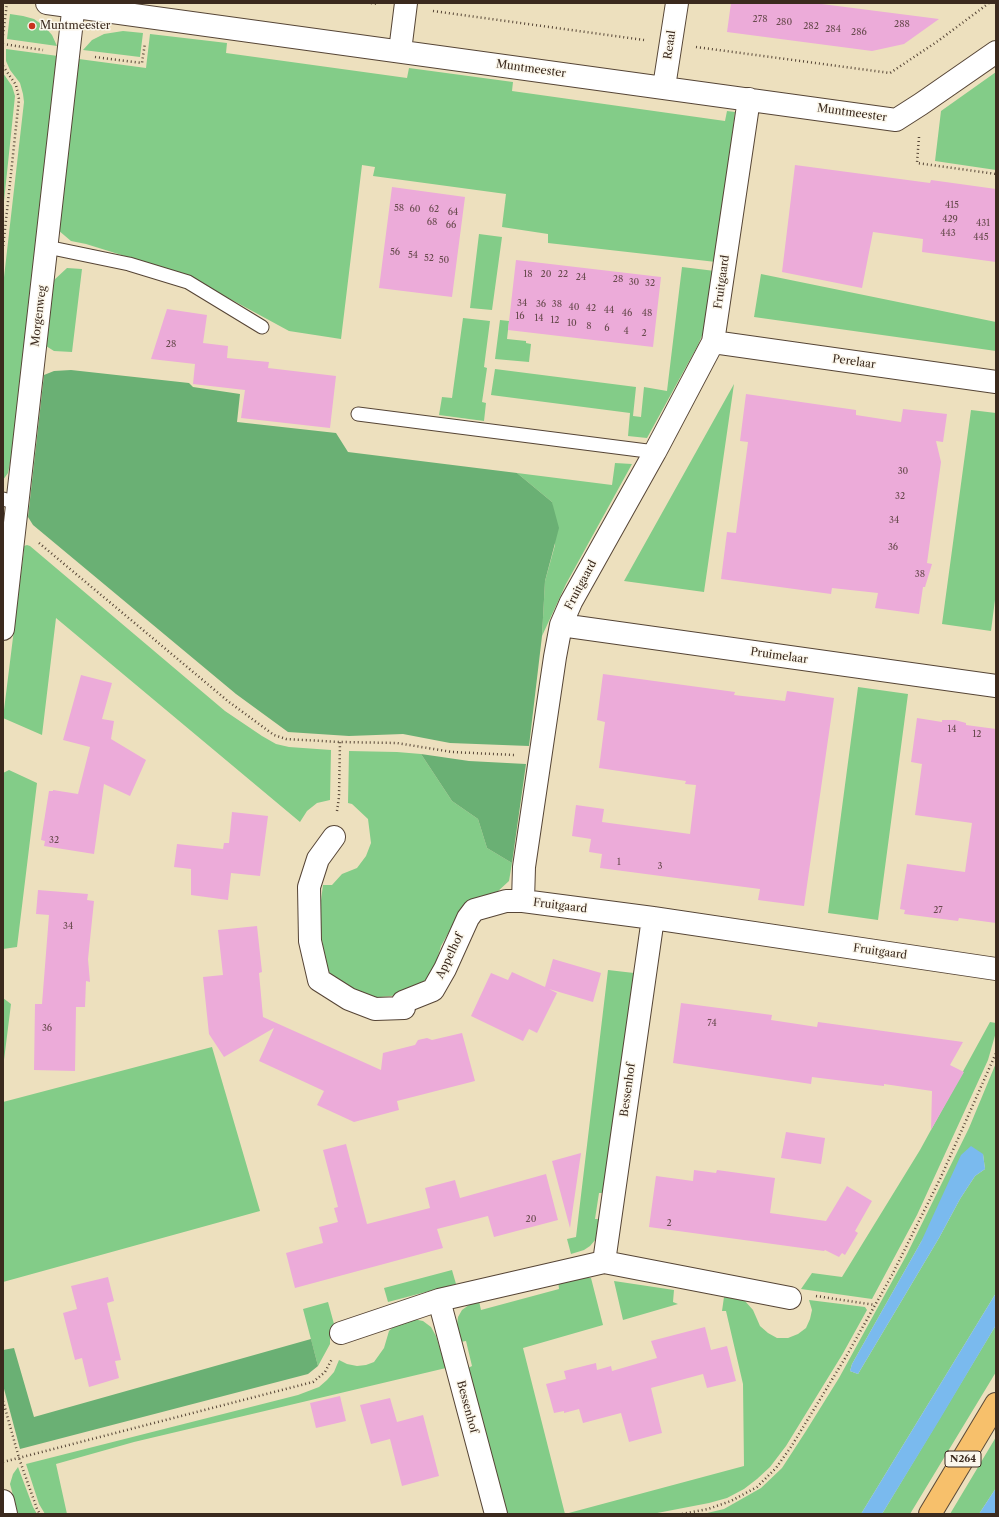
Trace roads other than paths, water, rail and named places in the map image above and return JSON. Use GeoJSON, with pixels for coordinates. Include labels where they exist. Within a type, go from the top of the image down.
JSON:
{"type":"FeatureCollection","features":[{"type":"Feature","properties":{"kind":"main road","name":"N264"},"geometry":{"type":"LineString","coordinates":[[930,1514],[996,1404]]}},
{"type":"Feature","properties":{"kind":"street","name":"Muntmeester"},"geometry":{"type":"LineString","coordinates":[[47,3],[74,5],[896,120],[996,52]]}},
{"type":"Feature","properties":{"kind":"street"},"geometry":{"type":"LineString","coordinates":[[400,51],[406,3]]}},
{"type":"Feature","properties":{"kind":"street","name":"Reaal"},"geometry":{"type":"LineString","coordinates":[[664,87],[677,3]]}},
{"type":"Feature","properties":{"kind":"street","name":"Morgenweg"},"geometry":{"type":"LineString","coordinates":[[3,629],[15,527],[10,501],[47,247],[74,5]]}},
{"type":"Feature","properties":{"kind":"street","name":"Fruitgaard"},"geometry":{"type":"LineString","coordinates":[[749,99],[713,342],[655,452],[570,602],[561,625],[524,867],[523,901],[653,918],[996,968]]}},
{"type":"Feature","properties":{"kind":"street","name":"Perelaar"},"geometry":{"type":"LineString","coordinates":[[713,342],[996,382]]}},
{"type":"Feature","properties":{"kind":"street","name":"Pruimelaar"},"geometry":{"type":"LineString","coordinates":[[561,625],[996,686]]}},
{"type":"Feature","properties":{"kind":"street","name":"Appelhof"},"geometry":{"type":"LineString","coordinates":[[334,837],[318,860],[309,887],[310,941],[319,980],[349,999],[375,1009],[404,1008],[403,1002],[432,990],[445,969],[468,918],[474,910],[506,901],[523,901]]}},
{"type":"Feature","properties":{"kind":"street","name":"Bessenhof"},"geometry":{"type":"LineString","coordinates":[[604,1262],[653,918]]}},
{"type":"Feature","properties":{"kind":"street"},"geometry":{"type":"LineString","coordinates":[[341,1334],[439,1300],[604,1262],[790,1298]]}},
{"type":"Feature","properties":{"kind":"street","name":"Bessenhof"},"geometry":{"type":"LineString","coordinates":[[439,1300],[496,1514]]}},
{"type":"Feature","properties":{"kind":"street"},"geometry":{"type":"LineString","coordinates":[[3,1501],[6,1514]]}},
{"type":"Feature","properties":{"kind":"lane"},"geometry":{"type":"LineString","coordinates":[[47,247],[129,264],[188,282],[262,327]]}},
{"type":"Feature","properties":{"kind":"lane"},"geometry":{"type":"LineString","coordinates":[[358,414],[655,452]]}},
{"type":"Feature","properties":{"kind":"water"},"geometry":{"type":"Polygon","coordinates":[[[971,1146],[983,1154],[985,1169],[975,1176],[960,1199],[939,1238],[858,1374],[850,1371],[852,1364],[921,1242],[961,1155],[971,1146]]]}},
{"type":"Feature","properties":{"kind":"water"},"geometry":{"type":"Polygon","coordinates":[[[996,1293],[996,1325],[882,1514],[861,1514],[996,1293]]]}},
{"type":"Feature","properties":{"kind":"water"},"geometry":{"type":"Polygon","coordinates":[[[996,1488],[996,1514],[979,1514],[996,1488]]]}},
{"type":"Feature","properties":{"kind":"place","name":"Muntmeester"},"geometry":{"type":"Point","coordinates":[32,26]}}]}
